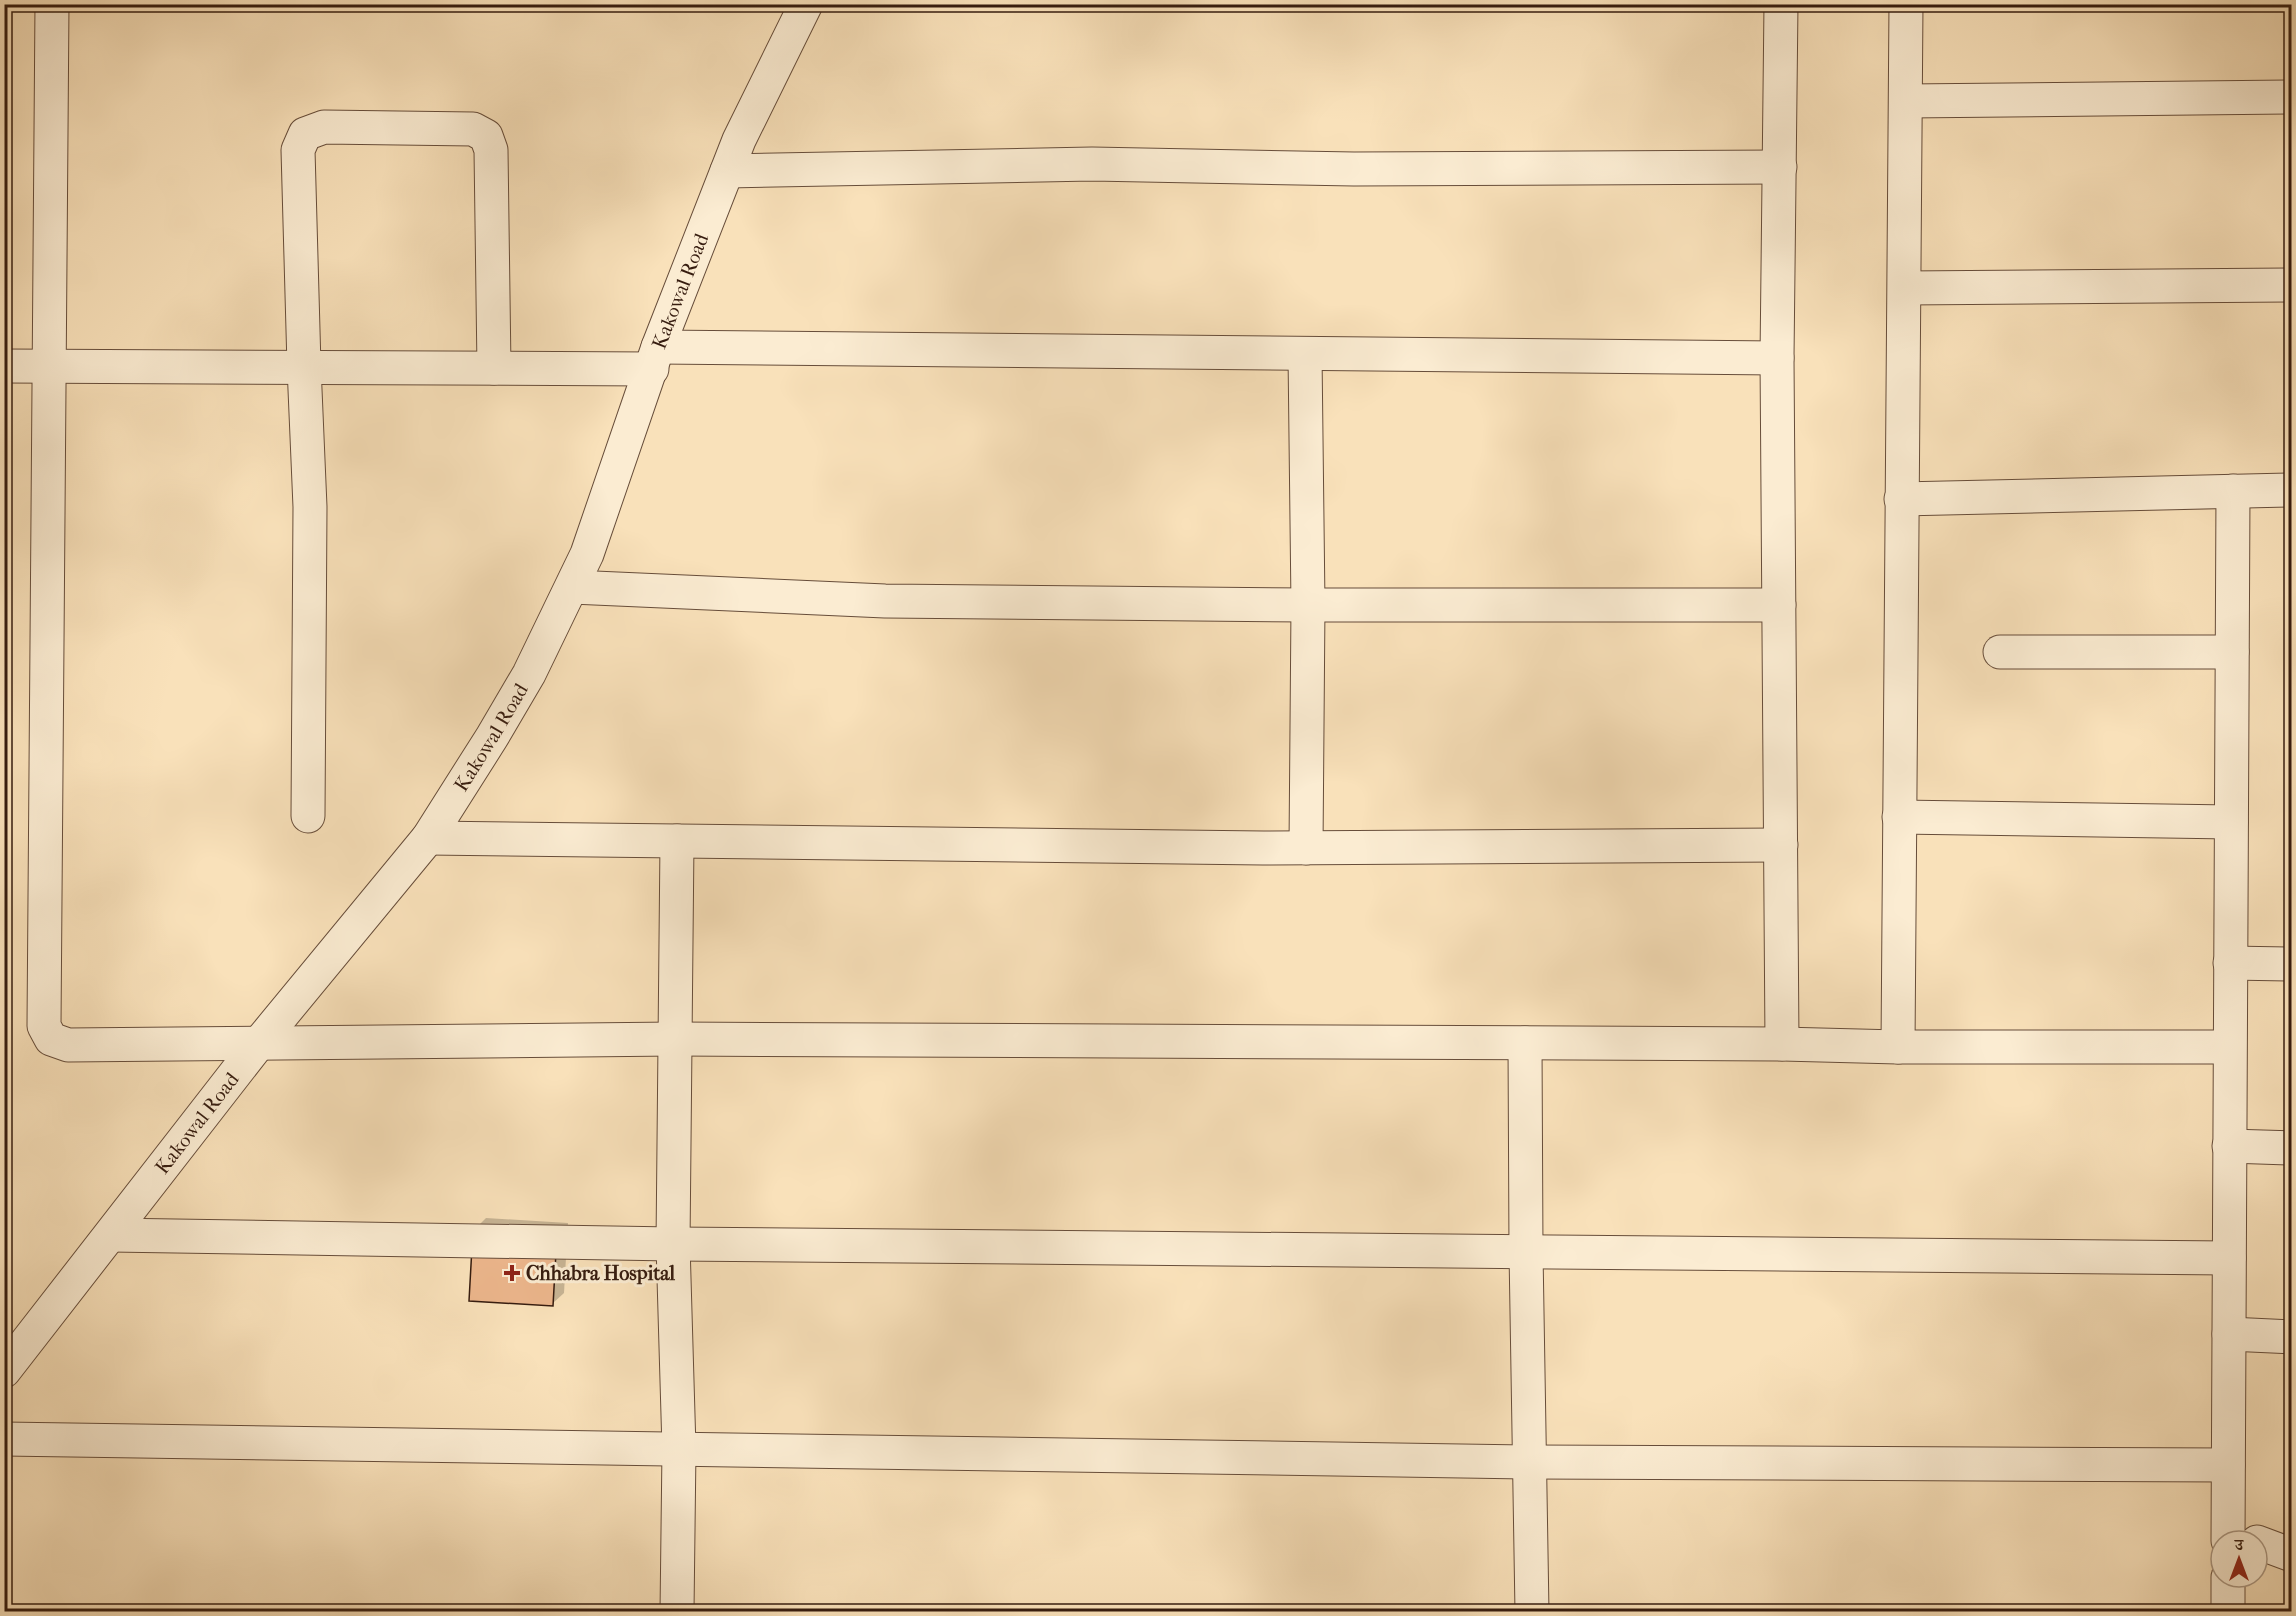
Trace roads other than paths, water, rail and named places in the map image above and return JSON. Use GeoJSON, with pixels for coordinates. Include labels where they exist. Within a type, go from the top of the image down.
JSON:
{"type":"FeatureCollection","features":[{"type":"Feature","properties":{"kind":"street"},"geometry":{"type":"LineString","coordinates":[[52,4],[44,1026],[51,1039],[68,1045],[675,1039],[2229,1047]]}},
{"type":"Feature","properties":{"kind":"street","name":"Kakowal Road"},"geometry":{"type":"LineString","coordinates":[[4,1371],[260,1043],[428,838],[529,674],[587,554],[655,358],[739,140],[806,4]]}},
{"type":"Feature","properties":{"kind":"street"},"geometry":{"type":"LineString","coordinates":[[1781,4],[1777,358],[1782,1044]]}},
{"type":"Feature","properties":{"kind":"street"},"geometry":{"type":"LineString","coordinates":[[1898,1047],[1906,4]]}},
{"type":"Feature","properties":{"kind":"street"},"geometry":{"type":"LineString","coordinates":[[1906,101],[2292,97]]}},
{"type":"Feature","properties":{"kind":"street"},"geometry":{"type":"LineString","coordinates":[[308,816],[310,507],[298,150],[305,134],[324,127],[473,129],[486,136],[490,150],[494,368]]}},
{"type":"Feature","properties":{"kind":"street"},"geometry":{"type":"LineString","coordinates":[[727,171],[1092,164],[1354,169],[1780,167]]}},
{"type":"Feature","properties":{"kind":"street"},"geometry":{"type":"LineString","coordinates":[[1905,288],[2292,285]]}},
{"type":"Feature","properties":{"kind":"street"},"geometry":{"type":"LineString","coordinates":[[4,366],[494,368],[655,358],[1305,354],[1777,358]]}},
{"type":"Feature","properties":{"kind":"street"},"geometry":{"type":"LineString","coordinates":[[1305,354],[1308,605],[1306,848]]}},
{"type":"Feature","properties":{"kind":"street"},"geometry":{"type":"LineString","coordinates":[[1901,499],[2292,490]]}},
{"type":"Feature","properties":{"kind":"street"},"geometry":{"type":"LineString","coordinates":[[2234,491],[2228,1465],[2240,1529]]}},
{"type":"Feature","properties":{"kind":"street"},"geometry":{"type":"LineString","coordinates":[[572,587],[885,601],[1308,605],[1779,605]]}},
{"type":"Feature","properties":{"kind":"street"},"geometry":{"type":"LineString","coordinates":[[2000,652],[2232,652]]}},
{"type":"Feature","properties":{"kind":"street"},"geometry":{"type":"LineString","coordinates":[[1899,817],[2231,822]]}},
{"type":"Feature","properties":{"kind":"street"},"geometry":{"type":"LineString","coordinates":[[428,838],[1306,848],[1781,845]]}},
{"type":"Feature","properties":{"kind":"street"},"geometry":{"type":"LineString","coordinates":[[677,842],[674,1244],[679,1449],[677,1611]]}},
{"type":"Feature","properties":{"kind":"street"},"geometry":{"type":"LineString","coordinates":[[2230,963],[2292,964]]}},
{"type":"Feature","properties":{"kind":"street"},"geometry":{"type":"LineString","coordinates":[[1526,1043],[1526,1252],[1533,1611]]}},
{"type":"Feature","properties":{"kind":"street"},"geometry":{"type":"LineString","coordinates":[[2229,1146],[2292,1148]]}},
{"type":"Feature","properties":{"kind":"street"},"geometry":{"type":"LineString","coordinates":[[111,1235],[674,1244],[2229,1258]]}},
{"type":"Feature","properties":{"kind":"street"},"geometry":{"type":"LineString","coordinates":[[2229,1334],[2292,1338]]}},
{"type":"Feature","properties":{"kind":"street"},"geometry":{"type":"LineString","coordinates":[[4,1439],[1531,1462],[2228,1465]]}},
{"type":"Feature","properties":{"kind":"street"},"geometry":{"type":"LineString","coordinates":[[2269,1548],[2292,1555]]}},
{"type":"Feature","properties":{"kind":"street"},"geometry":{"type":"LineString","coordinates":[[2228,1589],[2228,1611]]}},
{"type":"Feature","properties":{"kind":"place","name":"Chhabra Hospital"},"geometry":{"type":"Point","coordinates":[512,1273]}}]}
